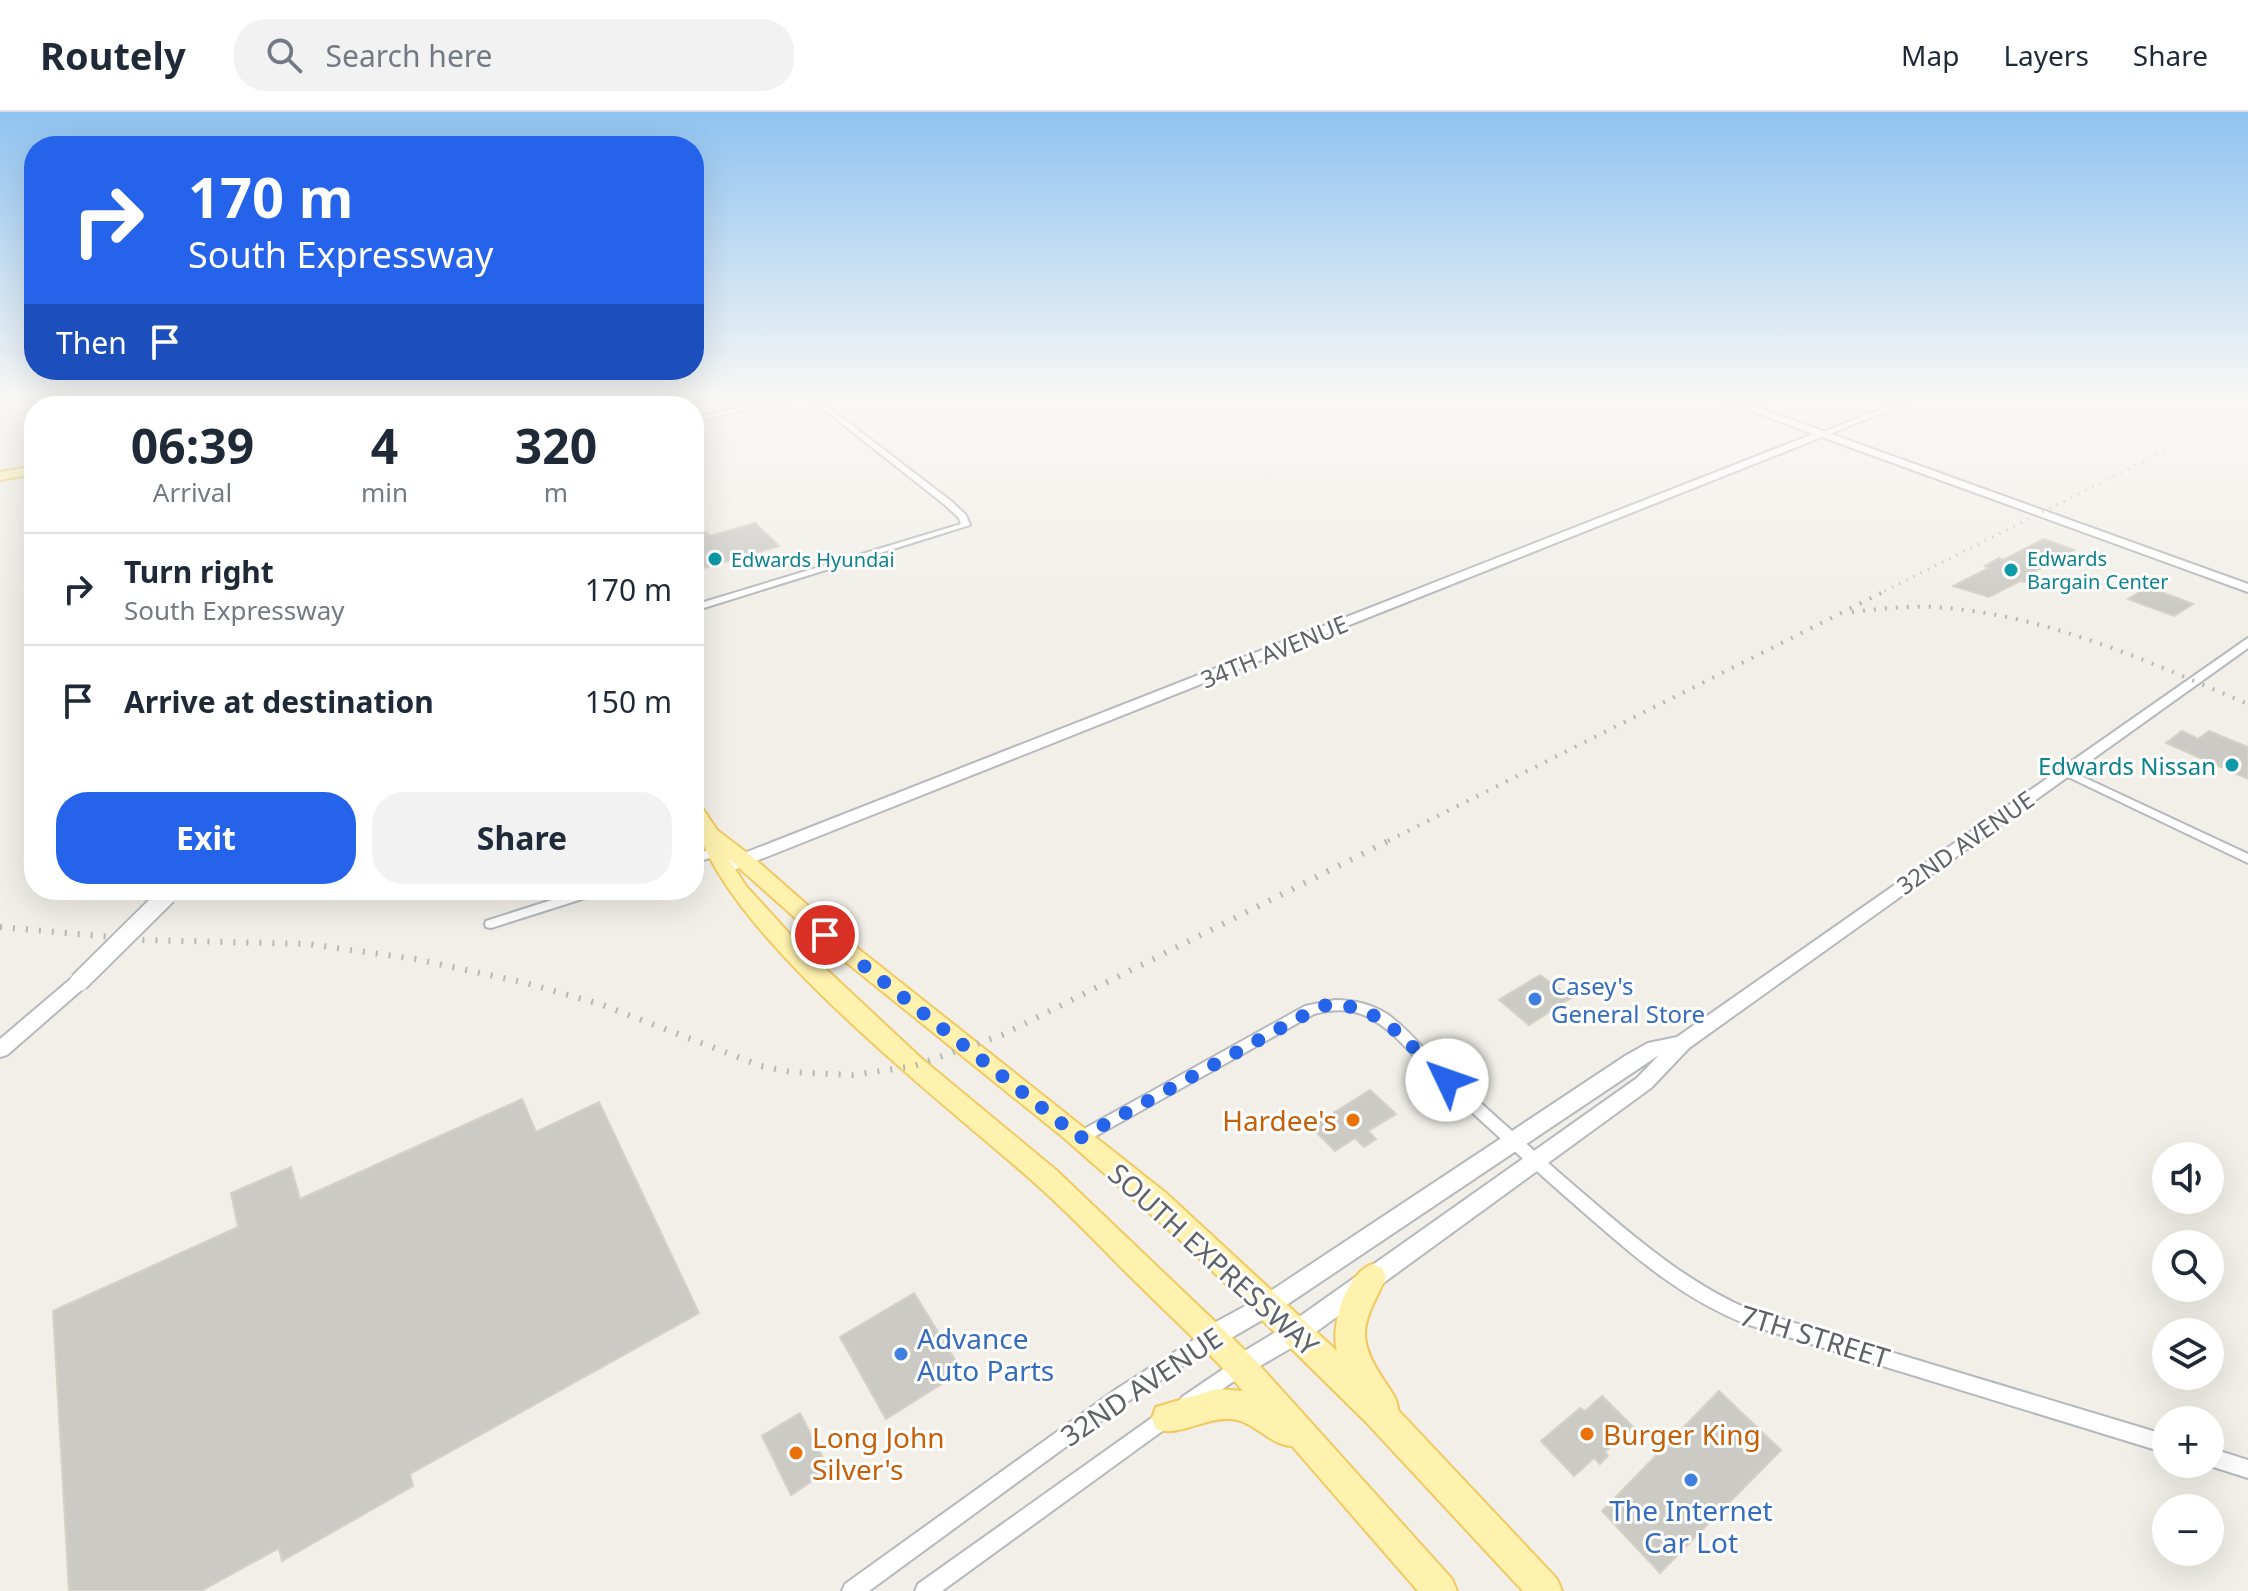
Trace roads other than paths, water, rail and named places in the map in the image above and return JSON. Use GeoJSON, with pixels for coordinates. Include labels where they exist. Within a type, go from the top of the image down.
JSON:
{"type":"FeatureCollection","features":[{"type":"Feature","properties":{"kind":"main road"},"geometry":{"type":"LineString","coordinates":[[0,476],[24,472]]}},
{"type":"Feature","properties":{"kind":"main road"},"geometry":{"type":"LineString","coordinates":[[0,483],[24,479]]}},
{"type":"Feature","properties":{"kind":"main road","name":"SOUTH EXPRESSWAY"},"geometry":{"type":"LineString","coordinates":[[704,824],[725,852],[755,912],[842,1001],[1047,1178],[1241,1366],[1330,1463],[1440,1591]]}},
{"type":"Feature","properties":{"kind":"main road","name":"SOUTH EXPRESSWAY"},"geometry":{"type":"LineString","coordinates":[[725,852],[1080,1138],[1196,1237],[1297,1332],[1545,1591]]}},
{"type":"Feature","properties":{"kind":"main road"},"geometry":{"type":"LineString","coordinates":[[1372,1277],[1350,1317],[1349,1345],[1366,1379],[1413,1450]]}},
{"type":"Feature","properties":{"kind":"main road"},"geometry":{"type":"LineString","coordinates":[[1167,1418],[1210,1405],[1245,1405],[1263,1413],[1330,1463]]}},
{"type":"Feature","properties":{"kind":"street"},"geometry":{"type":"LineString","coordinates":[[704,605],[966,525],[963,517],[948,503],[903,468]]}},
{"type":"Feature","properties":{"kind":"street","name":"34TH AVENUE"},"geometry":{"type":"LineString","coordinates":[[725,852],[1733,468]]}},
{"type":"Feature","properties":{"kind":"street"},"geometry":{"type":"LineString","coordinates":[[1916,468],[2248,588]]}},
{"type":"Feature","properties":{"kind":"street","name":"32ND AVENUE"},"geometry":{"type":"LineString","coordinates":[[925,1591],[1241,1366],[1297,1332],[1644,1083],[1682,1043],[2248,642]]}},
{"type":"Feature","properties":{"kind":"street"},"geometry":{"type":"LineString","coordinates":[[2064,771],[2248,859]]}},
{"type":"Feature","properties":{"kind":"street"},"geometry":{"type":"LineString","coordinates":[[704,857],[725,852]]}},
{"type":"Feature","properties":{"kind":"street"},"geometry":{"type":"LineString","coordinates":[[0,1050],[79,982],[163,900]]}},
{"type":"Feature","properties":{"kind":"street"},"geometry":{"type":"LineString","coordinates":[[491,924],[566,900]]}},
{"type":"Feature","properties":{"kind":"street","name":"7TH STREET"},"geometry":{"type":"LineString","coordinates":[[1080,1138],[1310,1010],[1335,1004],[1363,1008],[1389,1024],[1533,1161],[1680,1284],[1719,1306],[2152,1440]]}},
{"type":"Feature","properties":{"kind":"street","name":"32ND AVENUE"},"geometry":{"type":"LineString","coordinates":[[852,1591],[1121,1396],[1211,1337],[1268,1305],[1632,1061],[1655,1048],[1682,1043]]}},
{"type":"Feature","properties":{"kind":"street"},"geometry":{"type":"LineString","coordinates":[[2224,1461],[2248,1469]]}},
{"type":"Feature","properties":{"kind":"railway"},"geometry":{"type":"LineString","coordinates":[[1885,591],[2130,468]]}},
{"type":"Feature","properties":{"kind":"railway"},"geometry":{"type":"LineString","coordinates":[[1388,841],[1889,589]]}},
{"type":"Feature","properties":{"kind":"railway"},"geometry":{"type":"LineString","coordinates":[[1852,612],[1904,607],[1943,608],[2032,623],[2105,646],[2248,704]]}},
{"type":"Feature","properties":{"kind":"railway"},"geometry":{"type":"LineString","coordinates":[[0,927],[144,940],[308,944],[415,959],[522,982],[600,1004],[761,1066],[791,1072],[853,1075],[914,1066],[1002,1035],[1392,839]]}},
{"type":"Feature","properties":{"kind":"place","name":"Edwards Hyundai"},"geometry":{"type":"Point","coordinates":[715,559]}},
{"type":"Feature","properties":{"kind":"place","name":"Edwards Bargain Center"},"geometry":{"type":"Point","coordinates":[2011,570]}},
{"type":"Feature","properties":{"kind":"place","name":"Edwards Nissan"},"geometry":{"type":"Point","coordinates":[2232,765]}},
{"type":"Feature","properties":{"kind":"place","name":"Casey's General Store"},"geometry":{"type":"Point","coordinates":[1535,999]}},
{"type":"Feature","properties":{"kind":"place","name":"Hardee's"},"geometry":{"type":"Point","coordinates":[1353,1120]}},
{"type":"Feature","properties":{"kind":"place","name":"Advance Auto Parts"},"geometry":{"type":"Point","coordinates":[901,1354]}},
{"type":"Feature","properties":{"kind":"place","name":"Burger King"},"geometry":{"type":"Point","coordinates":[1587,1434]}},
{"type":"Feature","properties":{"kind":"place","name":"Long John Silver's"},"geometry":{"type":"Point","coordinates":[796,1453]}},
{"type":"Feature","properties":{"kind":"place","name":"The Internet Car Lot"},"geometry":{"type":"Point","coordinates":[1691,1480]}}]}
